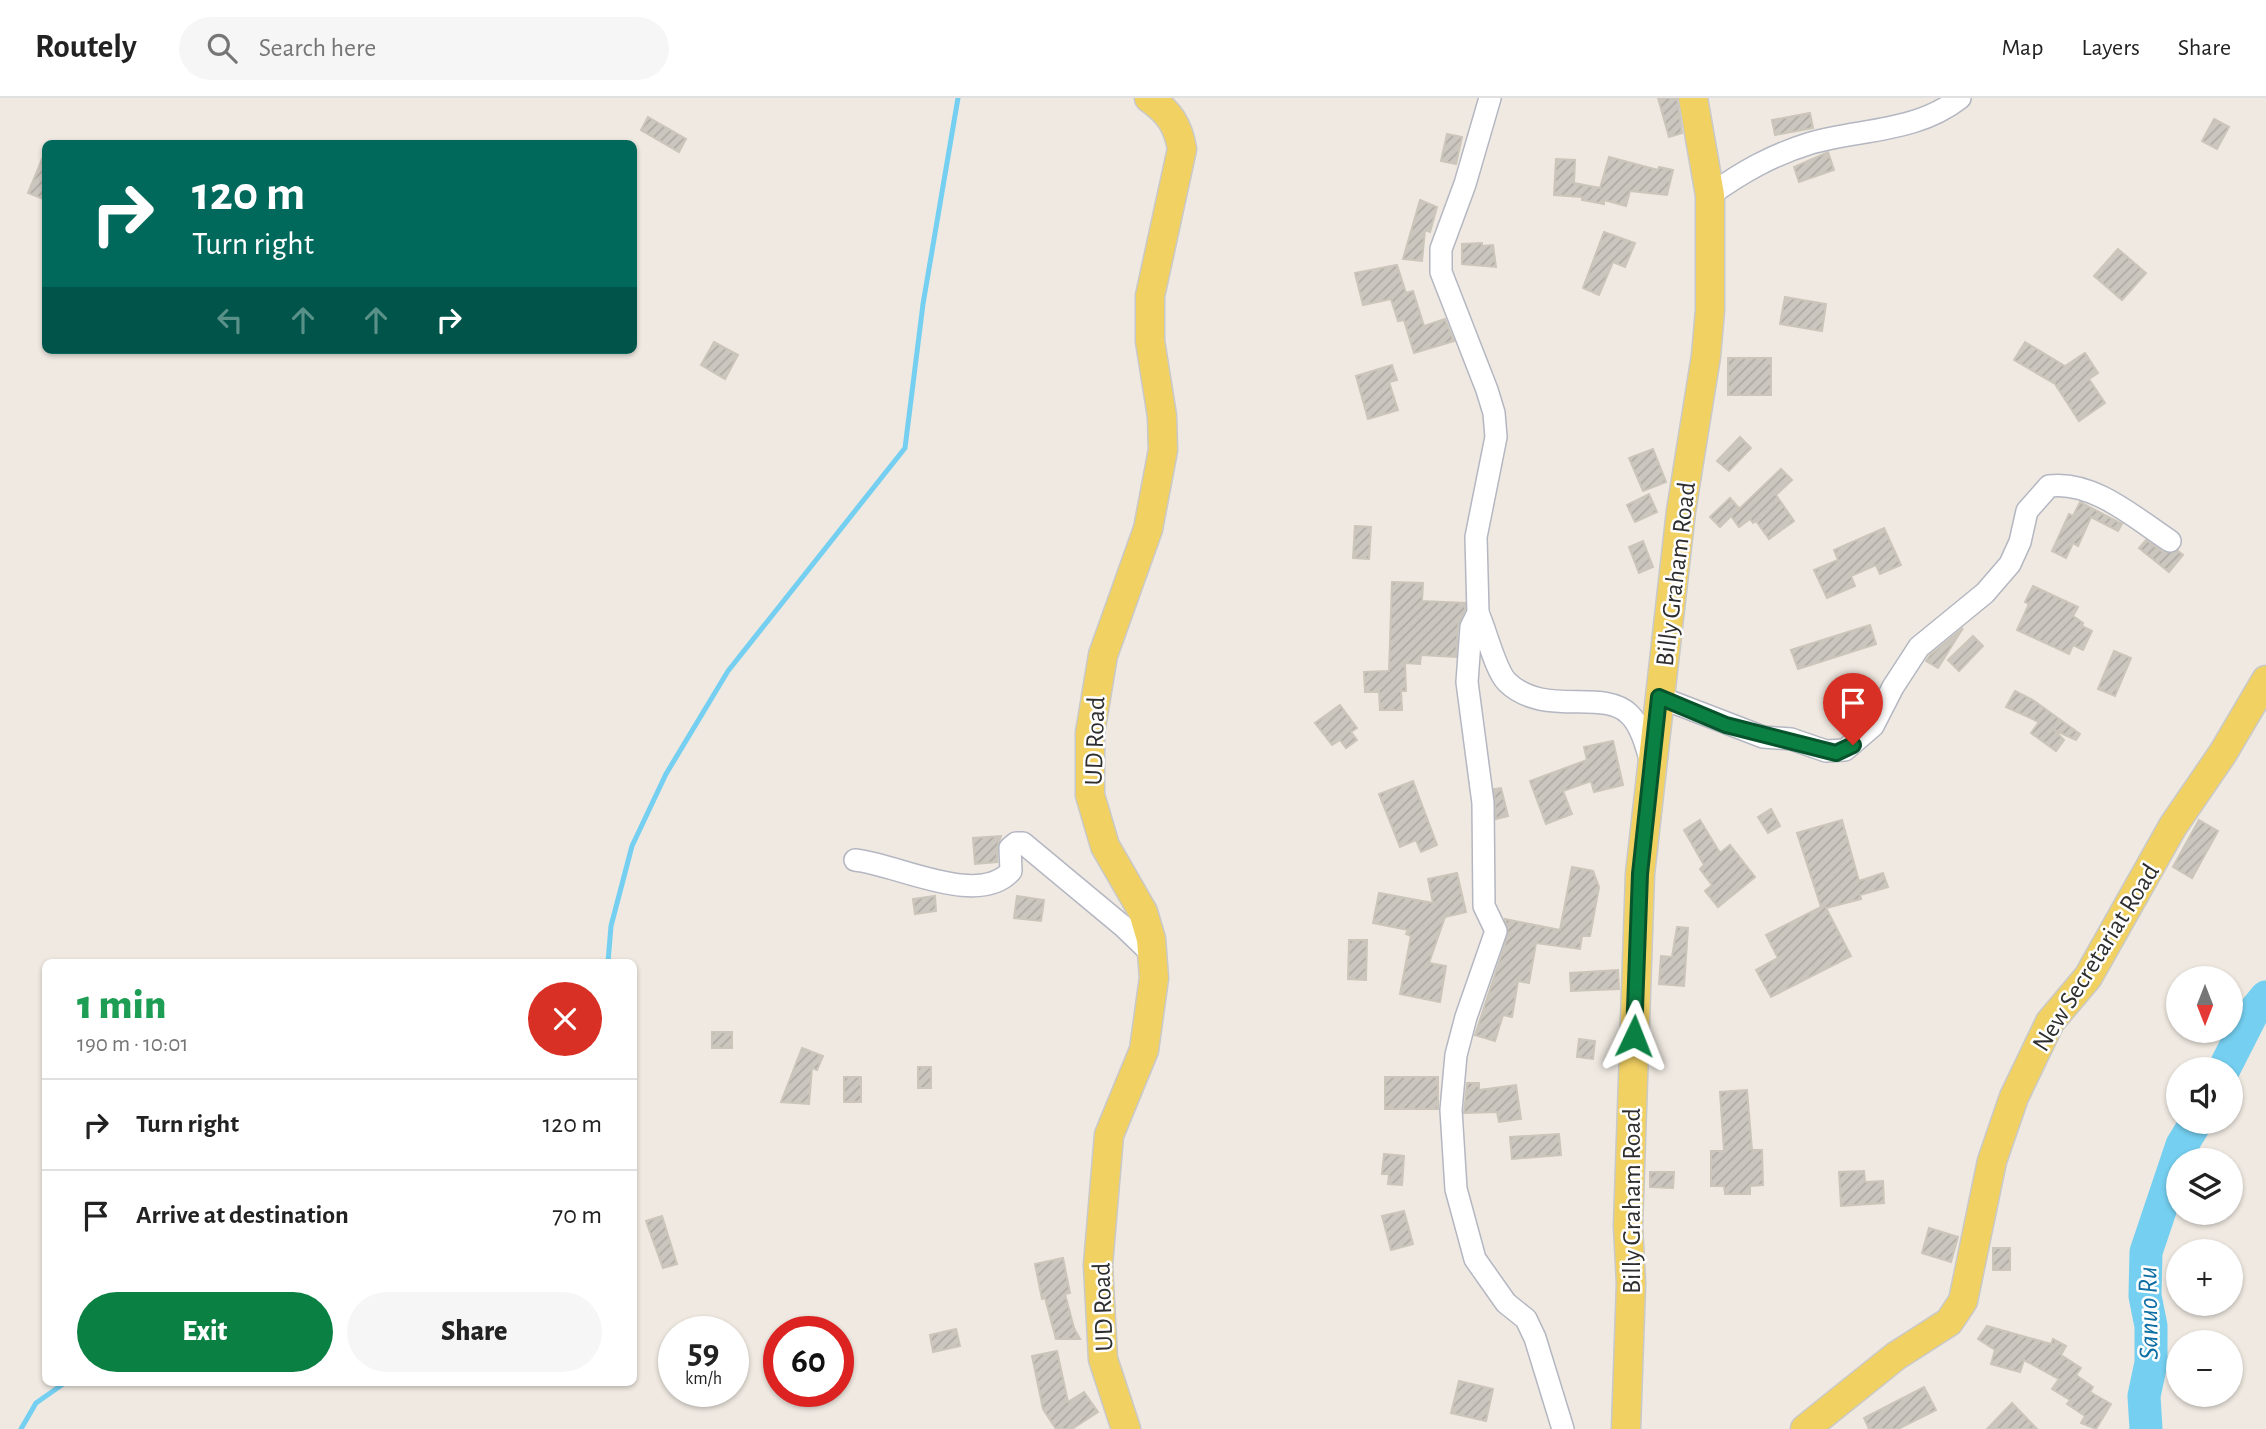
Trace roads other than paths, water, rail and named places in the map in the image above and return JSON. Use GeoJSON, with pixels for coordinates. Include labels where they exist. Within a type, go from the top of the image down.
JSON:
{"type":"FeatureCollection","features":[{"type":"Feature","properties":{"kind":"main road","name":"UD Road"},"geometry":{"type":"LineString","coordinates":[[1126,1429],[1103,1359],[1098,1265],[1109,1135],[1144,1050],[1154,978],[1143,912],[1105,846],[1090,795],[1088,760],[1094,690],[1103,656],[1148,529],[1163,450],[1162,416],[1150,341],[1150,296],[1182,149],[1178,127],[1163,108],[1149,98]]}},
{"type":"Feature","properties":{"kind":"main road","name":"Billy Graham Road"},"geometry":{"type":"LineString","coordinates":[[1626,1429],[1631,1283],[1628,1226],[1640,874],[1681,511],[1706,356],[1712,250],[1710,195],[1693,98]]}},
{"type":"Feature","properties":{"kind":"main road","name":"New Secretariat Road"},"geometry":{"type":"LineString","coordinates":[[1805,1429],[1896,1356],[1950,1322],[1963,1301],[1992,1161],[2014,1097],[2050,1022],[2088,977],[2173,826],[2223,753],[2266,680]]}},
{"type":"Feature","properties":{"kind":"street"},"geometry":{"type":"LineString","coordinates":[[1490,98],[1461,197],[1441,248],[1441,272],[1494,414],[1494,450],[1476,537],[1478,613],[1505,681],[1526,696],[1568,704],[1598,703],[1616,706],[1630,714],[1644,739],[1652,765]]}},
{"type":"Feature","properties":{"kind":"street"},"geometry":{"type":"LineString","coordinates":[[1710,195],[1769,157],[1812,143],[1906,124],[1930,116],[1960,98]]}},
{"type":"Feature","properties":{"kind":"street"},"geometry":{"type":"LineString","coordinates":[[1659,697],[1763,737],[1791,739],[1826,751],[1844,750],[1873,726],[1893,687],[1919,647],[1986,593],[2010,564],[2020,542],[2027,511],[2049,486],[2066,484],[2101,496],[2170,541]]}},
{"type":"Feature","properties":{"kind":"street"},"geometry":{"type":"LineString","coordinates":[[1478,613],[1471,627],[1467,682],[1483,803],[1484,906],[1496,931],[1466,1017],[1456,1055],[1451,1151],[1456,1189],[1475,1259],[1506,1303],[1526,1319],[1563,1429]]}},
{"type":"Feature","properties":{"kind":"street"},"geometry":{"type":"LineString","coordinates":[[855,860],[960,886],[990,885],[1003,880],[1011,871],[1010,848],[1016,844],[1024,844],[1125,927],[1152,954]]}},
{"type":"Feature","properties":{"kind":"waterway"},"geometry":{"type":"LineString","coordinates":[[608,959],[611,926],[632,846],[666,774],[728,671],[905,448],[923,304],[958,98]]}},
{"type":"Feature","properties":{"kind":"waterway","name":"Sanuo Ru"},"geometry":{"type":"LineString","coordinates":[[2230,1057],[2252,1014],[2266,997]]}},
{"type":"Feature","properties":{"kind":"waterway","name":"Sanuo Ru"},"geometry":{"type":"LineString","coordinates":[[2146,1429],[2144,1396],[2151,1363],[2151,1326],[2145,1296],[2146,1252],[2182,1145],[2189,1134]]}},
{"type":"Feature","properties":{"kind":"waterway"},"geometry":{"type":"LineString","coordinates":[[21,1429],[36,1403],[60,1386]]}}]}
